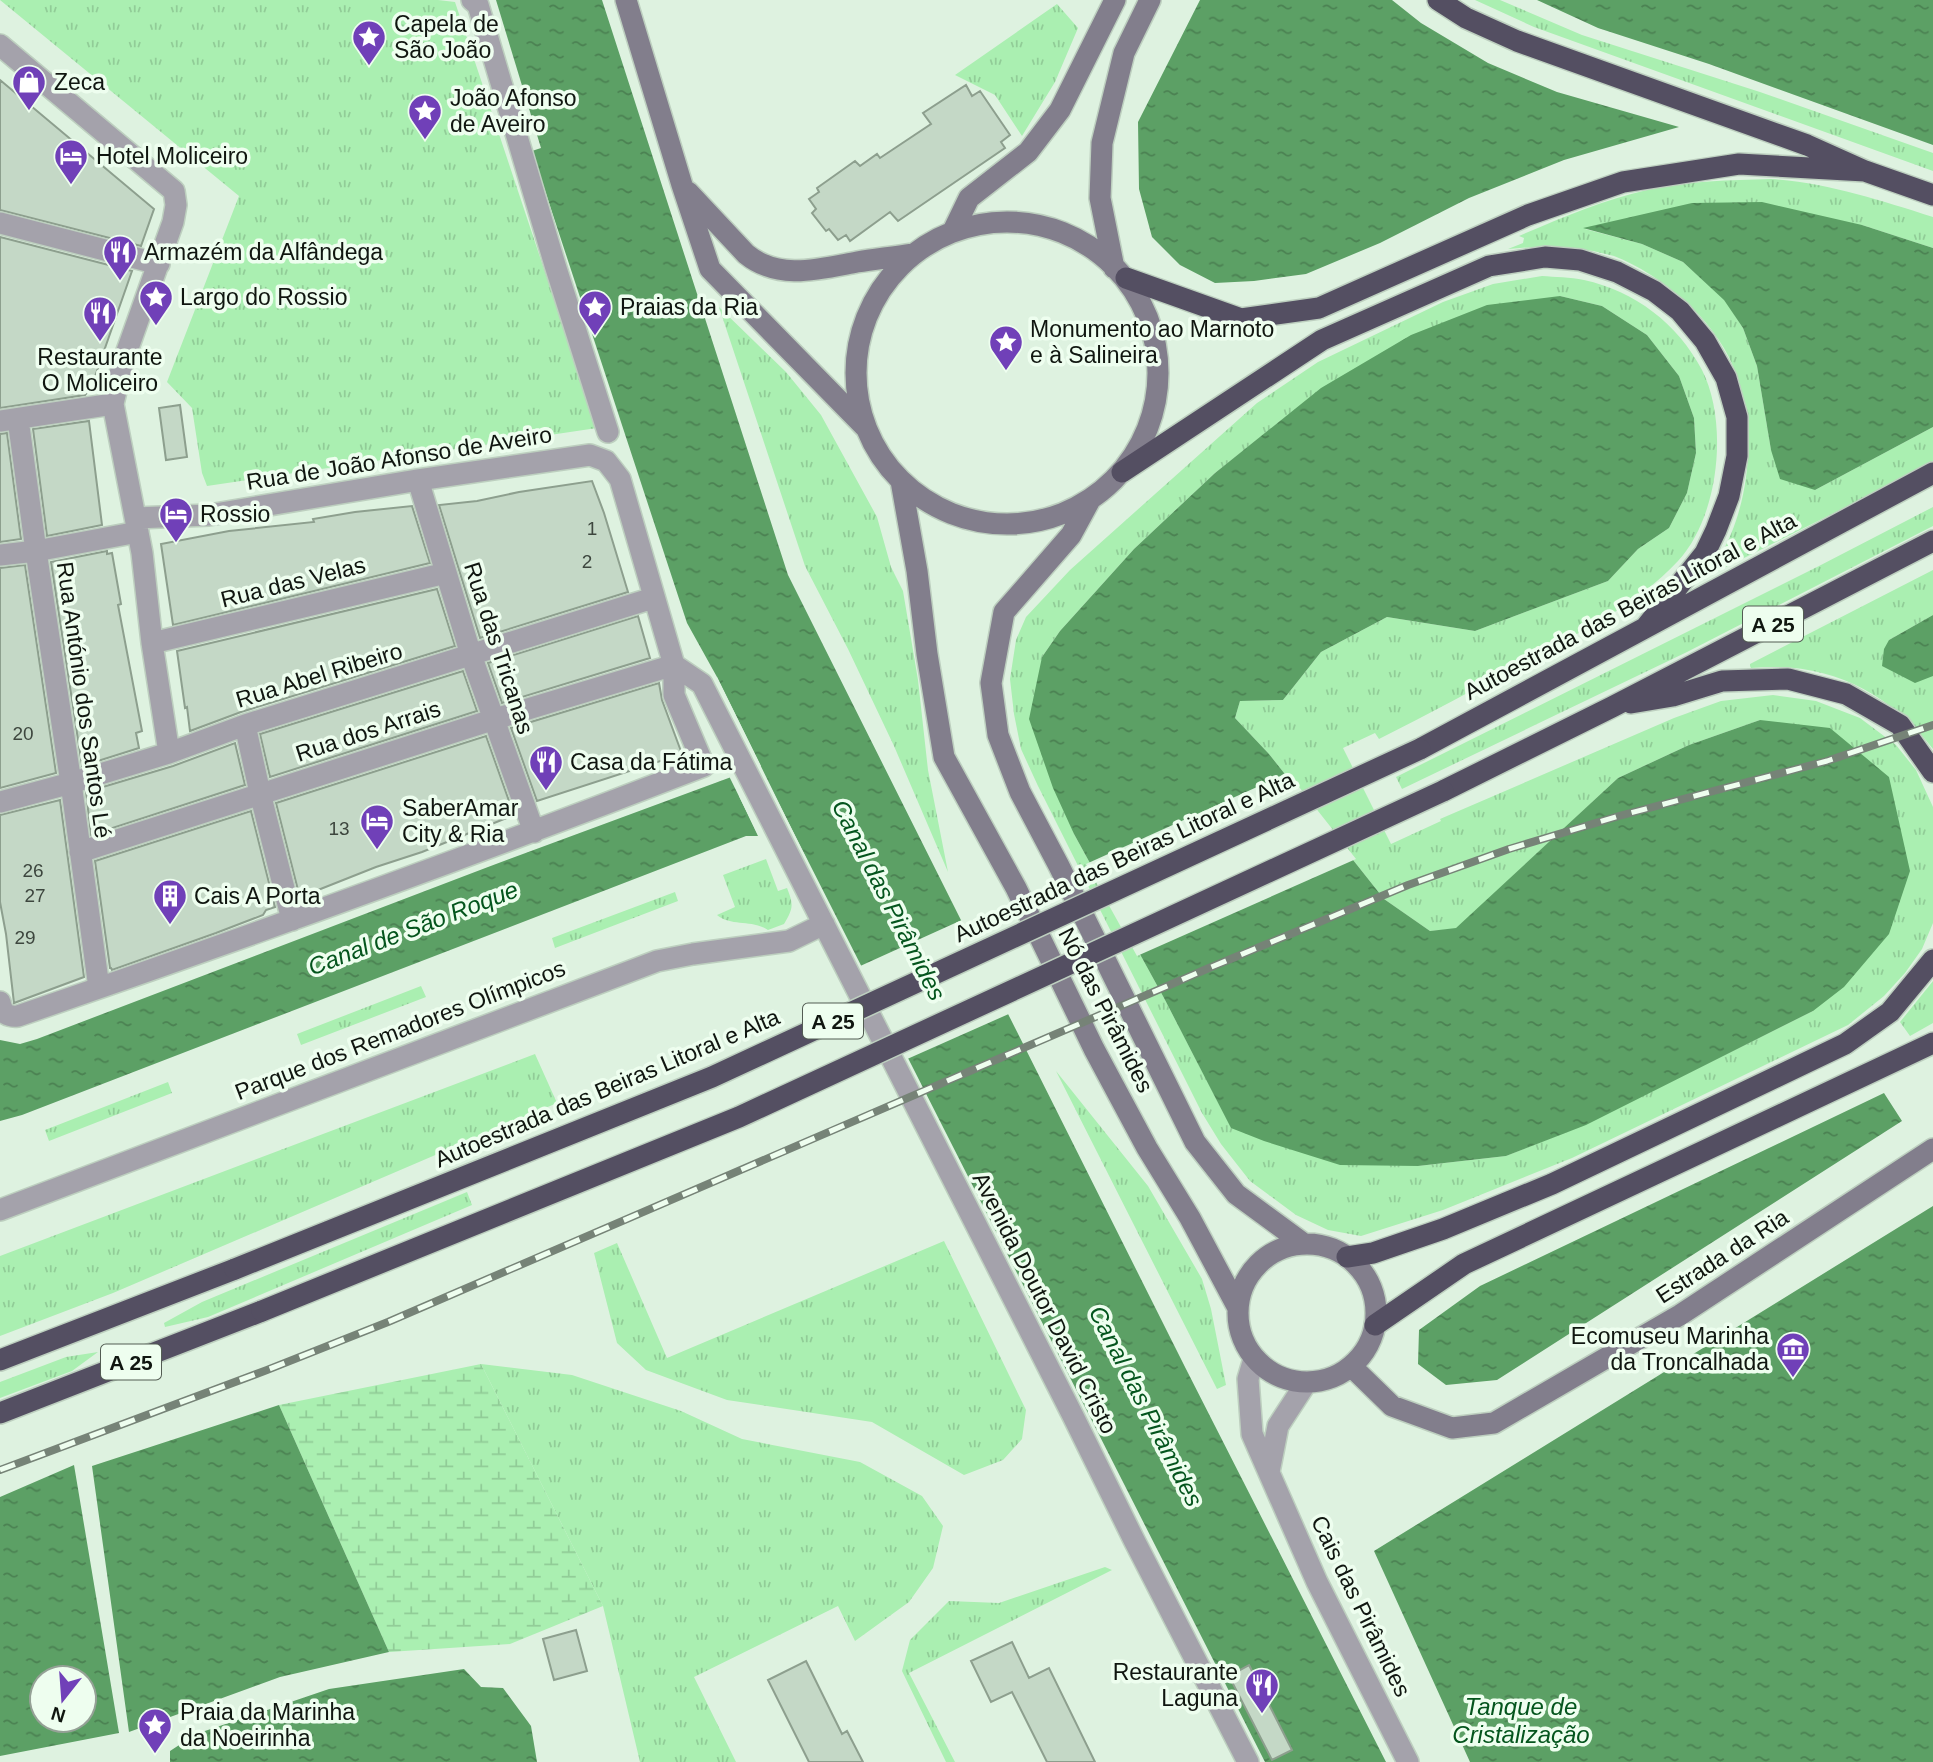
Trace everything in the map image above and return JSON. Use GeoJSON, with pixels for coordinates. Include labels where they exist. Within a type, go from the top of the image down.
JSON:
{"type":"FeatureCollection","features":[{"type":"Feature","properties":{"kind":"highway"},"geometry":{"type":"LineString","coordinates":[[1438,0],[1466,18],[1517,41],[1807,145],[1866,171],[1933,195]]}},
{"type":"Feature","properties":{"kind":"highway"},"geometry":{"type":"LineString","coordinates":[[1120,273],[1241,319],[1319,308],[1528,215],[1623,181],[1739,164],[1866,171]]}},
{"type":"Feature","properties":{"kind":"highway"},"geometry":{"type":"LineString","coordinates":[[1122,472],[1322,340],[1489,266],[1545,257],[1580,260],[1617,272],[1654,291],[1680,310],[1705,341],[1726,378],[1737,417],[1737,456],[1729,496],[1716,530],[1705,553],[1645,628]]}},
{"type":"Feature","properties":{"kind":"highway","name":"Autoestrada das Beiras Litoral e Alta"},"geometry":{"type":"LineString","coordinates":[[0,1360],[235,1269],[712,1077],[1420,749],[1933,473]]}},
{"type":"Feature","properties":{"kind":"highway","name":"A 25"},"geometry":{"type":"LineString","coordinates":[[0,1413],[262,1311],[739,1116],[1443,791],[1933,541]]}},
{"type":"Feature","properties":{"kind":"highway"},"geometry":{"type":"LineString","coordinates":[[1612,706],[1672,696],[1722,681],[1788,679],[1846,694],[1900,725],[1933,772]]}},
{"type":"Feature","properties":{"kind":"highway"},"geometry":{"type":"LineString","coordinates":[[1347,1257],[1373,1252],[1443,1229],[1552,1184],[1845,1044],[1890,1012],[1933,960]]}},
{"type":"Feature","properties":{"kind":"highway"},"geometry":{"type":"LineString","coordinates":[[1375,1325],[1464,1264],[1933,1043]]}},
{"type":"Feature","properties":{"kind":"main road"},"geometry":{"type":"LineString","coordinates":[[626,0],[710,269],[865,427]]}},
{"type":"Feature","properties":{"kind":"main road"},"geometry":{"type":"LineString","coordinates":[[953,231],[969,198],[1028,152],[1060,110],[1115,0]]}},
{"type":"Feature","properties":{"kind":"main road"},"geometry":{"type":"LineString","coordinates":[[1120,273],[1090,246],[1047,226],[999,221],[953,231],[912,254],[880,289],[860,333],[855,380],[865,427],[880,456],[901,481],[943,510],[993,524],[1043,520],[1090,500],[1122,472],[1149,427],[1159,375],[1151,324],[1120,273],[1100,198],[1102,143],[1124,53],[1150,0]]}},
{"type":"Feature","properties":{"kind":"main road"},"geometry":{"type":"LineString","coordinates":[[682,185],[746,254],[770,268],[818,271],[912,254]]}},
{"type":"Feature","properties":{"kind":"main road","name":"Nó das Pirâmides"},"geometry":{"type":"LineString","coordinates":[[901,481],[944,757],[1016,888],[1094,1049],[1147,1148],[1191,1218],[1238,1308]]}},
{"type":"Feature","properties":{"kind":"main road","name":"Nó das Pirâmides"},"geometry":{"type":"LineString","coordinates":[[1090,500],[1071,535],[1004,612],[991,683],[998,735],[1020,792],[1195,1142],[1237,1194],[1304,1244]]}},
{"type":"Feature","properties":{"kind":"main road","name":"Estrada da Ria"},"geometry":{"type":"LineString","coordinates":[[1351,1366],[1392,1406],[1452,1427],[1494,1423],[1680,1315],[1933,1149]]}},
{"type":"Feature","properties":{"kind":"main road","name":"Nó das Pirâmides"},"geometry":{"type":"LineString","coordinates":[[1254,1359],[1242,1340],[1237,1318],[1239,1296],[1248,1276],[1263,1259],[1282,1248],[1304,1244],[1326,1246],[1347,1257]]}},
{"type":"Feature","properties":{"kind":"main road"},"geometry":{"type":"LineString","coordinates":[[1254,1359],[1271,1373],[1291,1381],[1313,1383],[1337,1377],[1356,1363],[1370,1343],[1377,1320],[1375,1296],[1364,1274],[1347,1257]]}},
{"type":"Feature","properties":{"kind":"street"},"geometry":{"type":"LineString","coordinates":[[472,0],[478,5],[608,432]]}},
{"type":"Feature","properties":{"kind":"street"},"geometry":{"type":"LineString","coordinates":[[0,45],[174,191],[176,205],[159,264],[122,365],[113,404],[137,525],[169,753]]}},
{"type":"Feature","properties":{"kind":"street"},"geometry":{"type":"LineString","coordinates":[[0,223],[159,264]]}},
{"type":"Feature","properties":{"kind":"street"},"geometry":{"type":"LineString","coordinates":[[9,420],[113,404]]}},
{"type":"Feature","properties":{"kind":"street","name":"Rua António dos Santos Lé"},"geometry":{"type":"LineString","coordinates":[[9,420],[36,551],[99,988]]}},
{"type":"Feature","properties":{"kind":"street","name":"Rua de João Afonso de Aveiro"},"geometry":{"type":"LineString","coordinates":[[0,555],[36,551],[137,525],[590,455],[606,461],[620,479],[653,598]]}},
{"type":"Feature","properties":{"kind":"street","name":"Rua das Tricanas"},"geometry":{"type":"LineString","coordinates":[[418,480],[471,655],[534,832]]}},
{"type":"Feature","properties":{"kind":"street","name":"Rua das Velas"},"geometry":{"type":"LineString","coordinates":[[152,643],[446,573]]}},
{"type":"Feature","properties":{"kind":"street"},"geometry":{"type":"LineString","coordinates":[[3,1008],[12,1017],[18,1016],[534,832],[704,766],[674,695],[674,665],[653,598]]}},
{"type":"Feature","properties":{"kind":"street","name":"Rua Abel Ribeiro"},"geometry":{"type":"LineString","coordinates":[[0,802],[169,753],[245,725],[653,598]]}},
{"type":"Feature","properties":{"kind":"street","name":"Avenida Doutor David Cristo"},"geometry":{"type":"LineString","coordinates":[[674,665],[702,684],[1248,1762]]}},
{"type":"Feature","properties":{"kind":"street","name":"Rua dos Arrais"},"geometry":{"type":"LineString","coordinates":[[80,852],[495,719],[674,665]]}},
{"type":"Feature","properties":{"kind":"street"},"geometry":{"type":"LineString","coordinates":[[245,725],[292,920]]}},
{"type":"Feature","properties":{"kind":"street","name":"Parque dos Remadores Olímpicos"},"geometry":{"type":"LineString","coordinates":[[0,1210],[657,961],[789,941],[824,924]]}},
{"type":"Feature","properties":{"kind":"street","name":"Cais das Pirâmides"},"geometry":{"type":"LineString","coordinates":[[1254,1359],[1248,1379],[1252,1434],[1317,1582],[1408,1762]]}},
{"type":"Feature","properties":{"kind":"street"},"geometry":{"type":"LineString","coordinates":[[1269,1472],[1278,1426],[1306,1382]]}},
{"type":"Feature","properties":{"kind":"green space"},"geometry":{"type":"Polygon","coordinates":[[[0,0],[455,2],[597,428],[207,486],[202,473],[192,408],[167,382],[239,196],[0,0]]]}},
{"type":"Feature","properties":{"kind":"green space"},"geometry":{"type":"Polygon","coordinates":[[[1475,0],[1500,0],[1582,35],[1760,92],[1933,153],[1933,171],[1534,27],[1475,0]]]}},
{"type":"Feature","properties":{"kind":"green space"},"geometry":{"type":"Polygon","coordinates":[[[1057,4],[1078,28],[1055,82],[1022,136],[995,95],[955,75],[1057,4]]]}},
{"type":"Feature","properties":{"kind":"green space"},"geometry":{"type":"Polygon","coordinates":[[[1771,179],[1833,188],[1933,217],[1933,248],[1862,225],[1585,229],[1642,244],[1683,262],[1725,300],[1743,328],[1757,366],[1771,450],[1815,490],[1933,427],[1933,462],[1712,574],[1738,514],[1747,472],[1748,429],[1745,407],[1733,366],[1724,348],[1713,331],[1684,300],[1632,264],[1614,256],[1582,249],[1508,249],[1523,243],[1524,238],[1519,236],[1582,210],[1631,194],[1693,183],[1771,179]]]}},
{"type":"Feature","properties":{"kind":"green space"},"geometry":{"type":"Polygon","coordinates":[[[1542,276],[1584,280],[1621,292],[1668,324],[1692,353],[1710,392],[1715,416],[1716,469],[1703,520],[1692,542],[1678,561],[1645,591],[1569,638],[1398,730],[1379,739],[1375,733],[1343,748],[1391,844],[1441,821],[1440,819],[1674,718],[1721,701],[1773,695],[1816,701],[1860,718],[1896,745],[1916,770],[1933,807],[1933,923],[1922,949],[1905,973],[1884,996],[1848,1025],[1572,1158],[1443,1210],[1361,1236],[1328,1230],[1296,1215],[1250,1181],[1221,1144],[1202,1113],[1021,749],[1010,679],[1016,640],[1026,617],[1070,570],[1257,403],[1318,362],[1443,302],[1493,284],[1542,276]],[[1560,296],[1322,388],[1215,473],[1134,549],[1060,631],[1042,657],[1074,834],[1231,1127],[1418,1166],[1506,1156],[1586,1124],[1813,1011],[1760,720],[1689,745],[1618,778],[1456,929],[1430,931],[1384,899],[1269,754],[1235,718],[1240,701],[1283,700],[1321,652],[1387,617],[1475,631],[1608,581],[1638,549],[1669,528],[1687,493],[1696,453],[1694,418],[1679,376],[1647,335],[1602,306],[1560,296]]]}},
{"type":"Feature","properties":{"kind":"green space"},"geometry":{"type":"Polygon","coordinates":[[[719,307],[786,372],[821,415],[877,517],[891,567],[903,591],[918,680],[928,770],[948,872],[894,746],[805,566],[719,307]]]}},
{"type":"Feature","properties":{"kind":"green space"},"geometry":{"type":"Polygon","coordinates":[[[1933,507],[1933,526],[1687,652],[1402,789],[1396,777],[1933,507]]]}},
{"type":"Feature","properties":{"kind":"green space"},"geometry":{"type":"Polygon","coordinates":[[[1933,570],[1933,615],[1889,640],[1933,676],[1933,749],[1896,710],[1853,684],[1805,669],[1751,668],[1750,664],[1933,570]]]}},
{"type":"Feature","properties":{"kind":"green space"},"geometry":{"type":"Polygon","coordinates":[[[766,859],[778,891],[787,888],[791,899],[791,911],[784,924],[768,930],[729,921],[717,915],[735,907],[723,875],[766,859]]]}},
{"type":"Feature","properties":{"kind":"green space"},"geometry":{"type":"Polygon","coordinates":[[[675,892],[678,901],[555,948],[552,938],[675,892]]]}},
{"type":"Feature","properties":{"kind":"green space"},"geometry":{"type":"Polygon","coordinates":[[[1933,981],[1933,1023],[1910,1036],[1900,1022],[1933,981]]]}},
{"type":"Feature","properties":{"kind":"green space"},"geometry":{"type":"Polygon","coordinates":[[[421,986],[426,997],[301,1045],[297,1034],[421,986]]]}},
{"type":"Feature","properties":{"kind":"green space"},"geometry":{"type":"Polygon","coordinates":[[[535,1054],[557,1103],[113,1293],[0,1336],[0,1256],[535,1054]]]}},
{"type":"Feature","properties":{"kind":"green space"},"geometry":{"type":"Polygon","coordinates":[[[1056,1071],[1148,1186],[1202,1279],[1211,1309],[1226,1385],[1217,1389],[1056,1071]]]}},
{"type":"Feature","properties":{"kind":"green space"},"geometry":{"type":"Polygon","coordinates":[[[168,1082],[172,1093],[49,1141],[45,1130],[168,1082]]]}},
{"type":"Feature","properties":{"kind":"green space"},"geometry":{"type":"Polygon","coordinates":[[[467,1192],[472,1205],[208,1317],[165,1327],[164,1323],[202,1302],[467,1192]]]}},
{"type":"Feature","properties":{"kind":"green space"},"geometry":{"type":"Polygon","coordinates":[[[944,1241],[1026,1410],[1022,1439],[1003,1460],[964,1475],[872,1422],[727,1400],[646,1370],[617,1343],[594,1253],[617,1243],[667,1358],[944,1241]]]}},
{"type":"Feature","properties":{"kind":"green space"},"geometry":{"type":"Polygon","coordinates":[[[98,1352],[72,1371],[0,1398],[0,1382],[66,1357],[98,1352]]]}},
{"type":"Feature","properties":{"kind":"green space"},"geometry":{"type":"Polygon","coordinates":[[[481,1364],[572,1375],[681,1411],[742,1439],[860,1462],[922,1496],[943,1526],[933,1568],[909,1602],[855,1641],[838,1606],[694,1677],[736,1762],[640,1762],[603,1606],[481,1364]]]}},
{"type":"Feature","properties":{"kind":"green space"},"geometry":{"type":"Polygon","coordinates":[[[481,1364],[603,1606],[510,1644],[389,1652],[279,1405],[481,1364]]]}},
{"type":"Feature","properties":{"kind":"green space"},"geometry":{"type":"Polygon","coordinates":[[[1105,1567],[1112,1570],[909,1673],[955,1762],[946,1762],[902,1671],[910,1640],[949,1601],[999,1603],[1105,1567]]]}},
{"type":"Feature","properties":{"kind":"water","name":"Canal das Pirâmides"},"geometry":{"type":"Polygon","coordinates":[[[486,0],[602,0],[788,575],[1386,1762],[1265,1762],[769,784],[739,796],[758,836],[746,836],[22,1115],[0,1121],[0,1040],[20,1044],[37,1039],[761,766],[687,623],[532,151],[486,0]]]}},
{"type":"Feature","properties":{"kind":"water"},"geometry":{"type":"Polygon","coordinates":[[[1200,0],[1392,0],[1421,23],[1488,63],[1557,92],[1679,127],[1564,160],[1469,198],[1380,243],[1306,274],[1215,283],[1180,265],[1152,237],[1139,189],[1138,122],[1200,0]]]}},
{"type":"Feature","properties":{"kind":"water"},"geometry":{"type":"Polygon","coordinates":[[[1537,0],[1933,0],[1933,145],[1709,64],[1598,28],[1537,0]]]}},
{"type":"Feature","properties":{"kind":"water"},"geometry":{"type":"Polygon","coordinates":[[[1762,202],[1862,225],[1933,248],[1933,427],[1815,490],[1780,479],[1771,450],[1757,366],[1743,328],[1724,300],[1683,262],[1642,244],[1583,228],[1692,203],[1762,202]]]}},
{"type":"Feature","properties":{"kind":"water"},"geometry":{"type":"Polygon","coordinates":[[[1560,296],[1602,306],[1647,335],[1679,376],[1694,418],[1696,453],[1687,493],[1669,528],[1638,549],[1608,581],[1475,631],[1387,617],[1321,652],[1283,700],[1240,701],[1235,718],[1269,754],[1384,899],[1430,931],[1456,928],[1618,778],[1689,745],[1760,720],[1830,728],[1889,777],[1910,871],[1889,934],[1844,987],[1813,1011],[1586,1125],[1506,1156],[1418,1166],[1340,1165],[1231,1128],[1164,998],[1074,834],[1053,788],[1029,719],[1042,657],[1060,631],[1134,549],[1215,473],[1321,388],[1411,335],[1487,305],[1560,296]]]}},
{"type":"Feature","properties":{"kind":"water"},"geometry":{"type":"Polygon","coordinates":[[[1933,615],[1933,676],[1915,683],[1882,666],[1884,649],[1889,640],[1933,615]]]}},
{"type":"Feature","properties":{"kind":"water"},"geometry":{"type":"Polygon","coordinates":[[[1884,1093],[1902,1121],[1497,1380],[1446,1385],[1418,1364],[1419,1330],[1480,1286],[1884,1093]]]}},
{"type":"Feature","properties":{"kind":"water","name":"Ecomuseu Marinha da Troncalhada"},"geometry":{"type":"Polygon","coordinates":[[[1933,1206],[1933,1762],[1470,1762],[1374,1551],[1933,1206]]]}},
{"type":"Feature","properties":{"kind":"water"},"geometry":{"type":"Polygon","coordinates":[[[279,1405],[389,1652],[280,1677],[129,1732],[92,1466],[279,1405]]]}},
{"type":"Feature","properties":{"kind":"water"},"geometry":{"type":"Polygon","coordinates":[[[74,1465],[119,1733],[0,1756],[0,1497],[74,1465]]]}},
{"type":"Feature","properties":{"kind":"water"},"geometry":{"type":"Polygon","coordinates":[[[464,1669],[481,1687],[503,1688],[531,1726],[537,1762],[170,1762],[170,1751],[196,1734],[329,1689],[464,1669]]]}},
{"type":"Feature","properties":{"kind":"pier"},"geometry":{"type":"Polygon","coordinates":[[[486,0],[496,0],[541,148],[532,151],[486,0]]]}},
{"type":"Feature","properties":{"kind":"pier"},"geometry":{"type":"Polygon","coordinates":[[[717,677],[808,862],[805,863],[768,788],[743,798],[761,835],[760,839],[728,774],[756,764],[714,678],[717,677]]]}},
{"type":"Feature","properties":{"kind":"pier"},"geometry":{"type":"Polygon","coordinates":[[[1288,773],[1356,859],[1137,956],[1086,864],[1288,773]]]}},
{"type":"Feature","properties":{"kind":"pier"},"geometry":{"type":"Polygon","coordinates":[[[964,919],[1011,1013],[905,1060],[858,967],[964,919]]]}},
{"type":"Feature","properties":{"kind":"building","name":"Hotel Moliceiro"},"geometry":{"type":"Polygon","coordinates":[[[0,80],[154,209],[141,246],[0,210],[0,80]]]}},
{"type":"Feature","properties":{"kind":"building"},"geometry":{"type":"Polygon","coordinates":[[[966,85],[972,96],[980,91],[1010,135],[1001,142],[1005,148],[898,221],[890,212],[850,241],[846,235],[838,240],[829,229],[826,231],[812,213],[816,209],[809,199],[819,192],[817,188],[855,161],[860,166],[877,154],[880,158],[931,124],[923,113],[966,85]]]}},
{"type":"Feature","properties":{"kind":"building"},"geometry":{"type":"Polygon","coordinates":[[[0,237],[132,271],[91,388],[85,395],[0,408],[0,237]]]}},
{"type":"Feature","properties":{"kind":"building"},"geometry":{"type":"Polygon","coordinates":[[[180,405],[187,457],[166,460],[159,408],[180,405]]]}},
{"type":"Feature","properties":{"kind":"building"},"geometry":{"type":"Polygon","coordinates":[[[89,421],[102,525],[47,536],[33,429],[89,421]]]}},
{"type":"Feature","properties":{"kind":"building"},"geometry":{"type":"Polygon","coordinates":[[[7,433],[21,539],[0,542],[0,434],[7,433]]]}},
{"type":"Feature","properties":{"kind":"building"},"geometry":{"type":"Polygon","coordinates":[[[592,481],[628,592],[480,638],[439,505],[592,481]]]}},
{"type":"Feature","properties":{"kind":"building"},"geometry":{"type":"Polygon","coordinates":[[[412,506],[430,563],[173,625],[161,544],[229,531],[314,522],[313,519],[355,512],[412,506]]]}},
{"type":"Feature","properties":{"kind":"building"},"geometry":{"type":"Polygon","coordinates":[[[107,551],[107,554],[112,553],[121,604],[118,605],[142,731],[136,733],[139,748],[82,766],[51,562],[107,551]]]}},
{"type":"Feature","properties":{"kind":"building"},"geometry":{"type":"Polygon","coordinates":[[[25,565],[56,773],[0,788],[0,568],[25,565]]]}},
{"type":"Feature","properties":{"kind":"building"},"geometry":{"type":"Polygon","coordinates":[[[437,589],[455,646],[241,712],[190,731],[177,651],[437,589]]]}},
{"type":"Feature","properties":{"kind":"building"},"geometry":{"type":"Polygon","coordinates":[[[638,616],[650,658],[502,703],[488,663],[638,616]]]}},
{"type":"Feature","properties":{"kind":"building"},"geometry":{"type":"Polygon","coordinates":[[[463,671],[477,711],[270,777],[260,734],[463,671]]]}},
{"type":"Feature","properties":{"kind":"building"},"geometry":{"type":"Polygon","coordinates":[[[659,683],[662,700],[682,754],[537,801],[511,728],[659,683]]]}},
{"type":"Feature","properties":{"kind":"building"},"geometry":{"type":"Polygon","coordinates":[[[486,736],[514,815],[300,898],[276,803],[486,736]]]}},
{"type":"Feature","properties":{"kind":"building"},"geometry":{"type":"Polygon","coordinates":[[[235,743],[245,785],[91,835],[86,792],[173,766],[235,743]]]}},
{"type":"Feature","properties":{"kind":"building"},"geometry":{"type":"Polygon","coordinates":[[[60,800],[84,977],[14,1003],[0,902],[0,815],[60,800]]]}},
{"type":"Feature","properties":{"kind":"building"},"geometry":{"type":"Polygon","coordinates":[[[251,811],[275,907],[266,910],[263,915],[112,970],[95,861],[251,811]]]}},
{"type":"Feature","properties":{"kind":"building"},"geometry":{"type":"Polygon","coordinates":[[[576,1630],[587,1671],[554,1680],[543,1639],[576,1630]]]}},
{"type":"Feature","properties":{"kind":"building"},"geometry":{"type":"Polygon","coordinates":[[[1012,1642],[1029,1678],[1049,1668],[1095,1762],[1047,1762],[1012,1692],[991,1702],[971,1661],[1012,1642]]]}},
{"type":"Feature","properties":{"kind":"building"},"geometry":{"type":"Polygon","coordinates":[[[806,1661],[842,1734],[847,1731],[863,1762],[809,1762],[768,1680],[806,1661]]]}},
{"type":"Feature","properties":{"kind":"building"},"geometry":{"type":"Polygon","coordinates":[[[1249,1665],[1292,1750],[1272,1760],[1229,1676],[1249,1665]]]}},
{"type":"Feature","properties":{"kind":"railway"},"geometry":{"type":"LineString","coordinates":[[0,1470],[388,1322],[1408,885],[1509,849],[1619,816],[1827,761],[1933,725]]}},
{"type":"Feature","properties":{"kind":"place","name":"Capela de São João"},"geometry":{"type":"Point","coordinates":[369,67]}},
{"type":"Feature","properties":{"kind":"place","name":"Zeca"},"geometry":{"type":"Point","coordinates":[29,112]}},
{"type":"Feature","properties":{"kind":"place","name":"João Afonso de Aveiro"},"geometry":{"type":"Point","coordinates":[425,141]}},
{"type":"Feature","properties":{"kind":"place","name":"Hotel Moliceiro"},"geometry":{"type":"Point","coordinates":[71,186]}},
{"type":"Feature","properties":{"kind":"place","name":"Armazém da Alfândega"},"geometry":{"type":"Point","coordinates":[120,282]}},
{"type":"Feature","properties":{"kind":"place","name":"Largo do Rossio"},"geometry":{"type":"Point","coordinates":[156,327]}},
{"type":"Feature","properties":{"kind":"place","name":"Praias da Ria"},"geometry":{"type":"Point","coordinates":[595,337]}},
{"type":"Feature","properties":{"kind":"place","name":"Restaurante O Moliceiro"},"geometry":{"type":"Point","coordinates":[100,343]}},
{"type":"Feature","properties":{"kind":"place","name":"Monumento ao Marnoto e à Salineira"},"geometry":{"type":"Point","coordinates":[1006,372]}},
{"type":"Feature","properties":{"kind":"place","name":"Rossio"},"geometry":{"type":"Point","coordinates":[176,544]}},
{"type":"Feature","properties":{"kind":"place","name":"Casa da Fátima"},"geometry":{"type":"Point","coordinates":[546,792]}},
{"type":"Feature","properties":{"kind":"place","name":"SaberAmar City & Ria"},"geometry":{"type":"Point","coordinates":[377,851]}},
{"type":"Feature","properties":{"kind":"place","name":"Cais A Porta"},"geometry":{"type":"Point","coordinates":[170,926]}},
{"type":"Feature","properties":{"kind":"place","name":"Ecomuseu Marinha da Troncalhada"},"geometry":{"type":"Point","coordinates":[1793,1379]}},
{"type":"Feature","properties":{"kind":"place","name":"Restaurante Laguna"},"geometry":{"type":"Point","coordinates":[1262,1715]}},
{"type":"Feature","properties":{"kind":"place","name":"Praia da Marinha da Noeirinha"},"geometry":{"type":"Point","coordinates":[155,1755]}},
{"type":"Feature","properties":{"kind":"water label","name":"Canal de São Roque"},"geometry":{"type":"Point","coordinates":[413,928]}},
{"type":"Feature","properties":{"kind":"water label","name":"Tanque de Cristalização"},"geometry":{"type":"Point","coordinates":[1521,1720]}}]}
